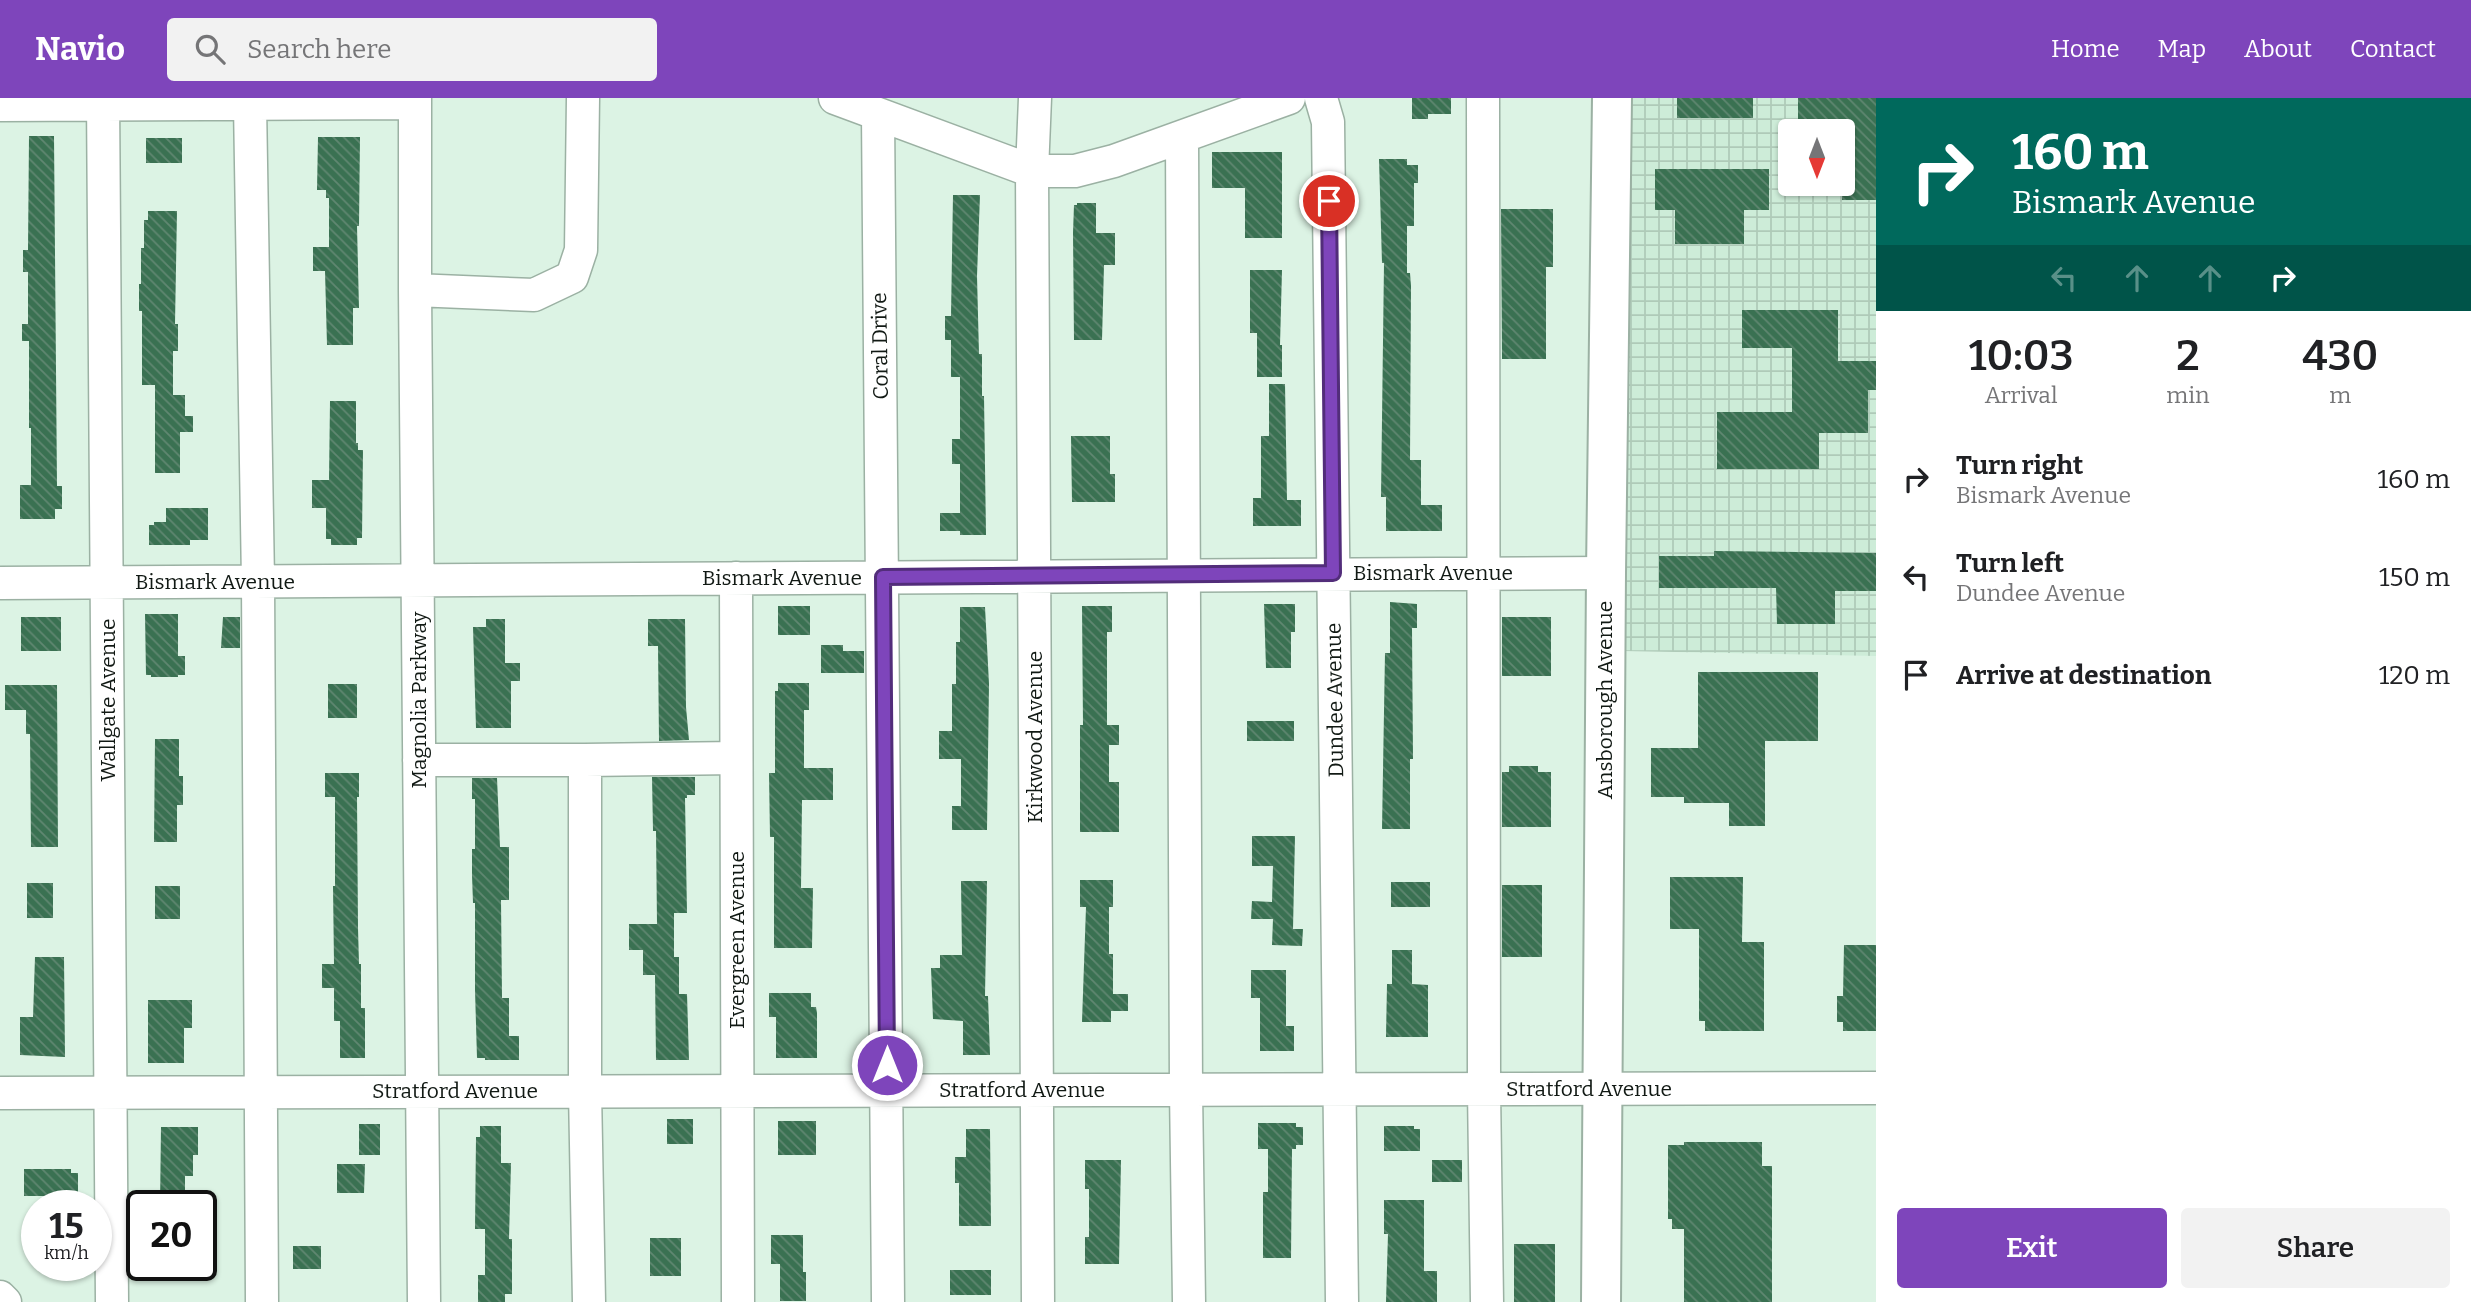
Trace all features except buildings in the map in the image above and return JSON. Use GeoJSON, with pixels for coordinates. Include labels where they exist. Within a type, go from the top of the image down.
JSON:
{"type":"FeatureCollection","features":[{"type":"Feature","properties":{"kind":"main road","name":"Ansborough Avenue"},"geometry":{"type":"LineString","coordinates":[[1601,1302],[1612,98]]}},
{"type":"Feature","properties":{"kind":"street"},"geometry":{"type":"LineString","coordinates":[[415,290],[534,295],[572,277],[581,250],[583,98]]}},
{"type":"Feature","properties":{"kind":"street"},"geometry":{"type":"LineString","coordinates":[[835,98],[1032,171],[1075,172],[1114,161],[1289,98]]}},
{"type":"Feature","properties":{"kind":"street","name":"Kirkwood Avenue"},"geometry":{"type":"LineString","coordinates":[[1035,98],[1032,171],[1038,1302]]}},
{"type":"Feature","properties":{"kind":"street","name":"Dundee Avenue"},"geometry":{"type":"LineString","coordinates":[[1321,98],[1328,122],[1342,1302]]}},
{"type":"Feature","properties":{"kind":"street"},"geometry":{"type":"LineString","coordinates":[[1483,98],[1483,1090],[1487,1302]]}},
{"type":"Feature","properties":{"kind":"street"},"geometry":{"type":"LineString","coordinates":[[0,105],[103,101],[250,104],[415,101]]}},
{"type":"Feature","properties":{"kind":"street","name":"Wallgate Avenue"},"geometry":{"type":"LineString","coordinates":[[103,101],[112,1302]]}},
{"type":"Feature","properties":{"kind":"street","name":"Magnolia Parkway"},"geometry":{"type":"LineString","coordinates":[[415,101],[424,1302]]}},
{"type":"Feature","properties":{"kind":"street"},"geometry":{"type":"LineString","coordinates":[[250,104],[258,581],[262,1302]]}},
{"type":"Feature","properties":{"kind":"street","name":"Coral Drive"},"geometry":{"type":"LineString","coordinates":[[878,114],[887,1302]]}},
{"type":"Feature","properties":{"kind":"street"},"geometry":{"type":"LineString","coordinates":[[1182,137],[1189,1302]]}},
{"type":"Feature","properties":{"kind":"street","name":"Bismark Avenue"},"geometry":{"type":"LineString","coordinates":[[0,583],[1606,573]]}},
{"type":"Feature","properties":{"kind":"street","name":"Evergreen Avenue"},"geometry":{"type":"LineString","coordinates":[[736,578],[738,1302]]}},
{"type":"Feature","properties":{"kind":"street"},"geometry":{"type":"LineString","coordinates":[[419,760],[736,758]]}},
{"type":"Feature","properties":{"kind":"street"},"geometry":{"type":"LineString","coordinates":[[585,760],[585,1091],[589,1302]]}},
{"type":"Feature","properties":{"kind":"street","name":"Stratford Avenue"},"geometry":{"type":"LineString","coordinates":[[0,1093],[1876,1088]]}},
{"type":"Feature","properties":{"kind":"street"},"geometry":{"type":"LineString","coordinates":[[0,1297],[5,1302]]}},
{"type":"Feature","properties":{"kind":"shaded area"},"geometry":{"type":"Polygon","coordinates":[[[1625,98],[1876,98],[1876,656],[1623,651],[1625,98]]]}},
{"type":"Feature","properties":{"kind":"route"},"geometry":{"type":"LineString","coordinates":[[887,1065],[883,577],[1333,573],[1329,201]]}}]}
